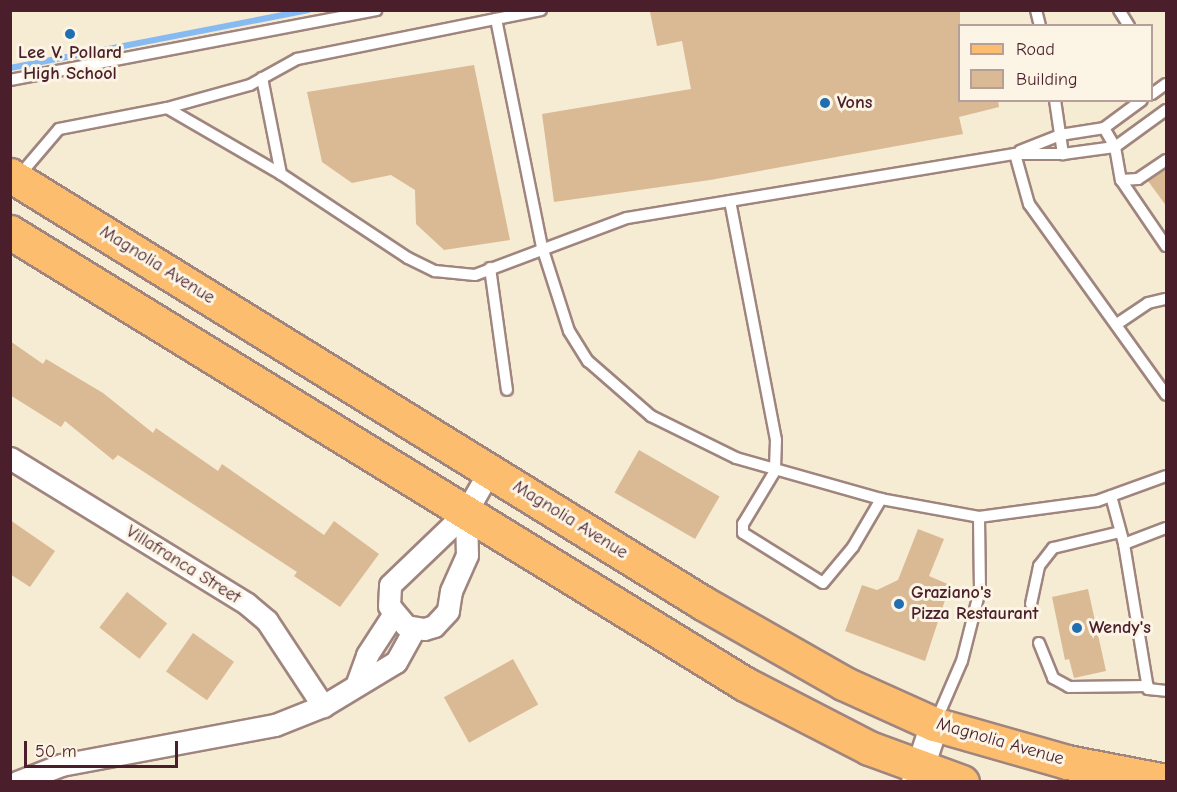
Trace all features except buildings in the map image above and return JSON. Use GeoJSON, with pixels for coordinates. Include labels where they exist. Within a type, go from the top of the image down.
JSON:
{"type":"FeatureCollection","features":[{"type":"Feature","properties":{"kind":"main road","name":"Magnolia Avenue"},"geometry":{"type":"LineString","coordinates":[[13,181],[788,652],[843,683],[934,724],[1067,762],[1167,781]]}},
{"type":"Feature","properties":{"kind":"main road"},"geometry":{"type":"LineString","coordinates":[[10,232],[745,684],[917,774],[962,782]]}},
{"type":"Feature","properties":{"kind":"street","name":"Villafranca Street"},"geometry":{"type":"LineString","coordinates":[[10,458],[247,604],[267,621],[323,706]]}},
{"type":"Feature","properties":{"kind":"street"},"geometry":{"type":"LineString","coordinates":[[466,512],[467,555],[451,591],[448,611],[434,626],[414,628],[393,615],[388,596],[395,576],[413,566],[436,538],[466,512],[490,470]]}},
{"type":"Feature","properties":{"kind":"street"},"geometry":{"type":"LineString","coordinates":[[357,683],[367,655],[393,615]]}},
{"type":"Feature","properties":{"kind":"street"},"geometry":{"type":"LineString","coordinates":[[17,782],[95,758],[275,725],[323,706],[357,683],[396,662],[414,628]]}},
{"type":"Feature","properties":{"kind":"street"},"geometry":{"type":"LineString","coordinates":[[917,774],[934,724]]}},
{"type":"Feature","properties":{"kind":"lane"},"geometry":{"type":"LineString","coordinates":[[10,80],[376,10]]}},
{"type":"Feature","properties":{"kind":"lane"},"geometry":{"type":"LineString","coordinates":[[13,181],[59,129],[167,108],[250,85],[297,59],[541,10]]}},
{"type":"Feature","properties":{"kind":"lane"},"geometry":{"type":"LineString","coordinates":[[1119,10],[1128,24]]}},
{"type":"Feature","properties":{"kind":"lane"},"geometry":{"type":"LineString","coordinates":[[496,20],[542,248],[569,332],[607,380],[651,416],[736,458],[775,471],[881,499],[979,517],[1110,496],[1167,476]]}},
{"type":"Feature","properties":{"kind":"lane"},"geometry":{"type":"LineString","coordinates":[[262,78],[282,174]]}},
{"type":"Feature","properties":{"kind":"lane"},"geometry":{"type":"LineString","coordinates":[[1153,93],[1167,84]]}},
{"type":"Feature","properties":{"kind":"lane"},"geometry":{"type":"LineString","coordinates":[[1055,102],[1063,154]]}},
{"type":"Feature","properties":{"kind":"lane"},"geometry":{"type":"LineString","coordinates":[[1015,154],[1060,135],[1104,128],[1139,102]]}},
{"type":"Feature","properties":{"kind":"lane"},"geometry":{"type":"LineString","coordinates":[[167,108],[282,174],[408,258],[435,271],[475,274],[627,218],[1015,154],[1063,154],[1115,147],[1167,110]]}},
{"type":"Feature","properties":{"kind":"lane"},"geometry":{"type":"LineString","coordinates":[[1104,128],[1115,147],[1121,180],[1167,246]]}},
{"type":"Feature","properties":{"kind":"lane"},"geometry":{"type":"LineString","coordinates":[[1015,154],[1029,204],[1167,394]]}},
{"type":"Feature","properties":{"kind":"lane"},"geometry":{"type":"LineString","coordinates":[[1121,180],[1138,179],[1167,160]]}},
{"type":"Feature","properties":{"kind":"lane"},"geometry":{"type":"LineString","coordinates":[[730,201],[776,440],[775,471],[743,524],[743,533],[823,583],[853,547],[881,499]]}},
{"type":"Feature","properties":{"kind":"lane"},"geometry":{"type":"LineString","coordinates":[[490,268],[507,390]]}},
{"type":"Feature","properties":{"kind":"lane"},"geometry":{"type":"LineString","coordinates":[[1117,324],[1148,303],[1167,299]]}},
{"type":"Feature","properties":{"kind":"lane"},"geometry":{"type":"LineString","coordinates":[[1110,496],[1124,544],[1148,686]]}},
{"type":"Feature","properties":{"kind":"lane"},"geometry":{"type":"LineString","coordinates":[[934,724],[962,661],[980,590],[979,517]]}},
{"type":"Feature","properties":{"kind":"lane"},"geometry":{"type":"LineString","coordinates":[[1124,544],[1167,528]]}},
{"type":"Feature","properties":{"kind":"lane"},"geometry":{"type":"LineString","coordinates":[[1031,604],[1039,566],[1053,548],[1120,532]]}},
{"type":"Feature","properties":{"kind":"lane"},"geometry":{"type":"LineString","coordinates":[[1039,643],[1053,678],[1069,687],[1148,686],[1167,691]]}},
{"type":"Feature","properties":{"kind":"waterway"},"geometry":{"type":"LineString","coordinates":[[10,68],[308,10]]}},
{"type":"Feature","properties":{"kind":"place","name":"Lee V. Pollard High School"},"geometry":{"type":"Point","coordinates":[70,34]}},
{"type":"Feature","properties":{"kind":"place","name":"Vons"},"geometry":{"type":"Point","coordinates":[825,103]}},
{"type":"Feature","properties":{"kind":"place","name":"Graziano's Pizza Restaurant"},"geometry":{"type":"Point","coordinates":[899,604]}},
{"type":"Feature","properties":{"kind":"place","name":"Wendy's"},"geometry":{"type":"Point","coordinates":[1077,628]}}]}
